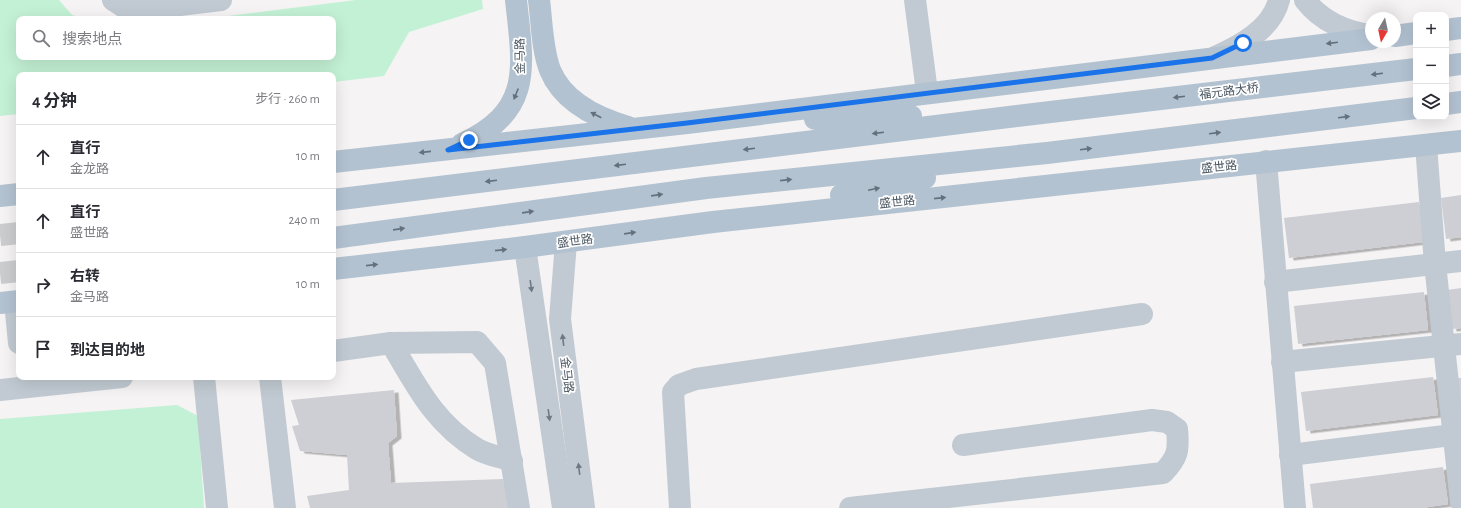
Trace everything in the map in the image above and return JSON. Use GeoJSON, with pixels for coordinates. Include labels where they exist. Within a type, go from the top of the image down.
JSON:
{"type":"FeatureCollection","features":[{"type":"Feature","properties":{"kind":"main road","name":"金马路"},"geometry":{"type":"LineString","coordinates":[[448,150],[485,132],[510,106],[517,92],[522,62],[516,0]]}},
{"type":"Feature","properties":{"kind":"main road","name":"金马路"},"geometry":{"type":"LineString","coordinates":[[539,0],[545,49],[550,71],[560,88],[570,99],[593,113],[614,123],[633,128]]}},
{"type":"Feature","properties":{"kind":"main road"},"geometry":{"type":"LineString","coordinates":[[1449,30],[1461,28]]}},
{"type":"Feature","properties":{"kind":"main road"},"geometry":{"type":"LineString","coordinates":[[336,162],[687,123],[927,92],[1365,40]]}},
{"type":"Feature","properties":{"kind":"main road"},"geometry":{"type":"LineString","coordinates":[[1449,66],[1461,64]]}},
{"type":"Feature","properties":{"kind":"main road","name":"福元路大桥"},"geometry":{"type":"LineString","coordinates":[[1042,113],[1413,69]]}},
{"type":"Feature","properties":{"kind":"main road"},"geometry":{"type":"LineString","coordinates":[[1449,104],[1461,102]]}},
{"type":"Feature","properties":{"kind":"main road"},"geometry":{"type":"LineString","coordinates":[[336,238],[706,188],[1047,153],[1413,108]]}},
{"type":"Feature","properties":{"kind":"main road"},"geometry":{"type":"LineString","coordinates":[[687,123],[1042,113]]}},
{"type":"Feature","properties":{"kind":"main road"},"geometry":{"type":"LineString","coordinates":[[336,200],[1042,113]]}},
{"type":"Feature","properties":{"kind":"main road","name":"盛世路"},"geometry":{"type":"LineString","coordinates":[[336,269],[566,242],[713,222],[1461,141]]}},
{"type":"Feature","properties":{"kind":"main road"},"geometry":{"type":"LineString","coordinates":[[713,222],[1047,153]]}},
{"type":"Feature","properties":{"kind":"main road"},"geometry":{"type":"LineString","coordinates":[[0,196],[16,194]]}},
{"type":"Feature","properties":{"kind":"street"},"geometry":{"type":"LineString","coordinates":[[113,0],[130,11],[221,0]]}},
{"type":"Feature","properties":{"kind":"street"},"geometry":{"type":"LineString","coordinates":[[915,0],[927,92]]}},
{"type":"Feature","properties":{"kind":"street"},"geometry":{"type":"LineString","coordinates":[[1212,58],[1243,43],[1258,32],[1277,7],[1279,0]]}},
{"type":"Feature","properties":{"kind":"street"},"geometry":{"type":"LineString","coordinates":[[1305,0],[1311,8],[1323,18],[1339,27],[1358,34],[1365,35]]}},
{"type":"Feature","properties":{"kind":"street"},"geometry":{"type":"LineString","coordinates":[[1426,145],[1435,264],[1452,345],[1461,502]]}},
{"type":"Feature","properties":{"kind":"street"},"geometry":{"type":"LineString","coordinates":[[1266,162],[1295,508]]}},
{"type":"Feature","properties":{"kind":"street","name":"金马路"},"geometry":{"type":"LineString","coordinates":[[566,242],[560,318],[584,508]]}},
{"type":"Feature","properties":{"kind":"street","name":"金马路"},"geometry":{"type":"LineString","coordinates":[[525,247],[563,508]]}},
{"type":"Feature","properties":{"kind":"street"},"geometry":{"type":"LineString","coordinates":[[1275,282],[1461,261]]}},
{"type":"Feature","properties":{"kind":"street"},"geometry":{"type":"LineString","coordinates":[[11,302],[16,328]]}},
{"type":"Feature","properties":{"kind":"street"},"geometry":{"type":"LineString","coordinates":[[680,508],[673,392],[679,385],[696,379],[1142,314]]}},
{"type":"Feature","properties":{"kind":"street"},"geometry":{"type":"LineString","coordinates":[[336,351],[391,343],[477,342],[495,364],[519,508]]}},
{"type":"Feature","properties":{"kind":"street"},"geometry":{"type":"LineString","coordinates":[[391,343],[422,396],[446,426],[478,449],[512,461]]}},
{"type":"Feature","properties":{"kind":"street"},"geometry":{"type":"LineString","coordinates":[[1282,362],[1452,345]]}},
{"type":"Feature","properties":{"kind":"street"},"geometry":{"type":"LineString","coordinates":[[0,390],[23,382],[63,380]]}},
{"type":"Feature","properties":{"kind":"street"},"geometry":{"type":"LineString","coordinates":[[204,380],[217,508]]}},
{"type":"Feature","properties":{"kind":"street"},"geometry":{"type":"LineString","coordinates":[[270,380],[285,508]]}},
{"type":"Feature","properties":{"kind":"street"},"geometry":{"type":"LineString","coordinates":[[850,508],[1163,473],[1175,461],[1178,444],[1177,429],[1167,422],[1152,420],[963,445]]}},
{"type":"Feature","properties":{"kind":"street"},"geometry":{"type":"LineString","coordinates":[[1290,455],[1457,435]]}},
{"type":"Feature","properties":{"kind":"green space"},"geometry":{"type":"Polygon","coordinates":[[[0,0],[59,0],[72,15],[75,16],[16,16],[16,60],[336,60],[336,16],[227,16],[356,0],[482,0],[483,9],[409,32],[384,76],[336,82],[336,72],[16,72],[16,114],[0,116],[0,0]]]}},
{"type":"Feature","properties":{"kind":"green space"},"geometry":{"type":"Polygon","coordinates":[[[177,405],[198,416],[204,508],[0,508],[0,419],[177,405]]]}},
{"type":"Feature","properties":{"kind":"building"},"geometry":{"type":"Polygon","coordinates":[[[1461,195],[1461,237],[1446,239],[1441,198],[1461,195]]]}},
{"type":"Feature","properties":{"kind":"building"},"geometry":{"type":"Polygon","coordinates":[[[1419,202],[1423,242],[1289,258],[1284,218],[1419,202]]]}},
{"type":"Feature","properties":{"kind":"building"},"geometry":{"type":"Polygon","coordinates":[[[1461,288],[1461,328],[1452,329],[1447,290],[1461,288]]]}},
{"type":"Feature","properties":{"kind":"building"},"geometry":{"type":"Polygon","coordinates":[[[1424,292],[1428,330],[1298,344],[1294,306],[1424,292]]]}},
{"type":"Feature","properties":{"kind":"building"},"geometry":{"type":"Polygon","coordinates":[[[1433,377],[1438,415],[1306,431],[1301,392],[1433,377]]]}},
{"type":"Feature","properties":{"kind":"building"},"geometry":{"type":"Polygon","coordinates":[[[1454,378],[1461,378],[1461,415],[1454,378]]]}},
{"type":"Feature","properties":{"kind":"building"},"geometry":{"type":"Polygon","coordinates":[[[394,390],[397,436],[388,443],[391,483],[503,479],[508,508],[310,508],[307,496],[349,490],[347,455],[300,451],[292,426],[299,425],[291,400],[394,390]]]}},
{"type":"Feature","properties":{"kind":"building"},"geometry":{"type":"Polygon","coordinates":[[[1443,467],[1448,504],[1421,508],[1313,508],[1310,484],[1443,467]]]}},
{"type":"Feature","properties":{"kind":"tunnel"},"geometry":{"type":"LineString","coordinates":[[0,235],[16,233]]}},
{"type":"Feature","properties":{"kind":"tunnel"},"geometry":{"type":"LineString","coordinates":[[0,273],[16,271]]}},
{"type":"Feature","properties":{"kind":"route"},"geometry":{"type":"LineString","coordinates":[[469,140],[448,150],[687,123],[927,92],[1212,58],[1243,43]]}}]}
